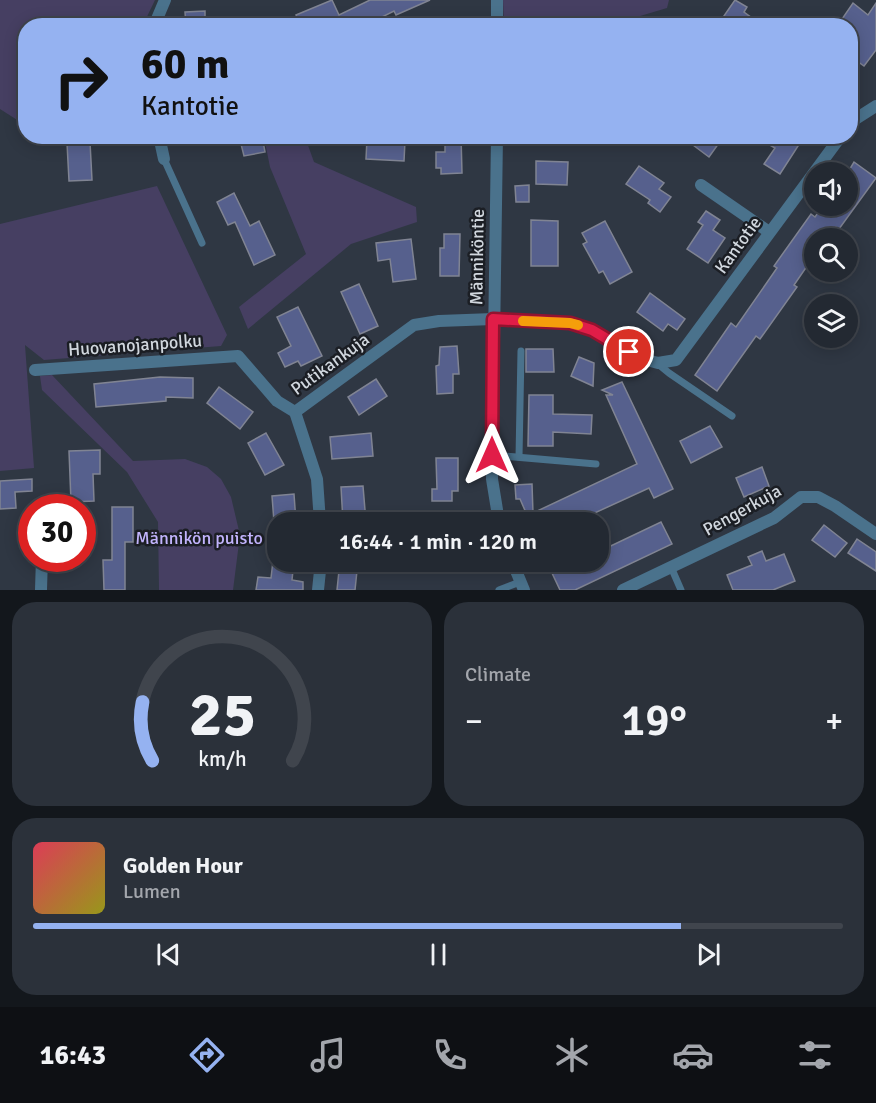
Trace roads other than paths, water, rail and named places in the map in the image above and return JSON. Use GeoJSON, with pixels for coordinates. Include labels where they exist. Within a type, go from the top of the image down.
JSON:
{"type":"FeatureCollection","features":[{"type":"Feature","properties":{"kind":"street"},"geometry":{"type":"LineString","coordinates":[[157,18],[165,0]]}},
{"type":"Feature","properties":{"kind":"street"},"geometry":{"type":"LineString","coordinates":[[497,0],[497,18]]}},
{"type":"Feature","properties":{"kind":"street"},"geometry":{"type":"LineString","coordinates":[[858,117],[876,106]]}},
{"type":"Feature","properties":{"kind":"street"},"geometry":{"type":"LineString","coordinates":[[161,144],[164,159]]}},
{"type":"Feature","properties":{"kind":"street","name":"Männiköntie"},"geometry":{"type":"LineString","coordinates":[[497,144],[492,479],[497,512]]}},
{"type":"Feature","properties":{"kind":"street","name":"Kantotie"},"geometry":{"type":"LineString","coordinates":[[658,363],[676,360],[686,348],[835,144]]}},
{"type":"Feature","properties":{"kind":"street"},"geometry":{"type":"LineString","coordinates":[[701,185],[769,232]]}},
{"type":"Feature","properties":{"kind":"street"},"geometry":{"type":"LineString","coordinates":[[493,319],[570,323],[592,330],[629,352],[658,363]]}},
{"type":"Feature","properties":{"kind":"street","name":"Putikankuja"},"geometry":{"type":"LineString","coordinates":[[319,512],[317,479],[295,412],[414,325],[439,321],[493,319]]}},
{"type":"Feature","properties":{"kind":"street","name":"Huovanojanpolku"},"geometry":{"type":"LineString","coordinates":[[35,370],[238,356],[277,401],[295,412]]}},
{"type":"Feature","properties":{"kind":"street","name":"Pengerkuja"},"geometry":{"type":"LineString","coordinates":[[622,590],[774,518],[801,497],[818,497],[876,534]]}},
{"type":"Feature","properties":{"kind":"street"},"geometry":{"type":"LineString","coordinates":[[40,590],[41,572]]}},
{"type":"Feature","properties":{"kind":"street"},"geometry":{"type":"LineString","coordinates":[[318,590],[320,572]]}},
{"type":"Feature","properties":{"kind":"street"},"geometry":{"type":"LineString","coordinates":[[516,572],[522,586]]}},
{"type":"Feature","properties":{"kind":"lane"},"geometry":{"type":"LineString","coordinates":[[164,159],[202,243]]}},
{"type":"Feature","properties":{"kind":"lane"},"geometry":{"type":"LineString","coordinates":[[519,457],[521,351]]}},
{"type":"Feature","properties":{"kind":"lane"},"geometry":{"type":"LineString","coordinates":[[658,363],[732,416]]}},
{"type":"Feature","properties":{"kind":"lane"},"geometry":{"type":"LineString","coordinates":[[492,455],[596,465]]}},
{"type":"Feature","properties":{"kind":"lane"},"geometry":{"type":"LineString","coordinates":[[671,567],[681,590]]}},
{"type":"Feature","properties":{"kind":"lane"},"geometry":{"type":"LineString","coordinates":[[499,590],[522,586]]}},
{"type":"Feature","properties":{"kind":"park label","name":"Männikön puisto"},"geometry":{"type":"Point","coordinates":[199,538]}}]}
